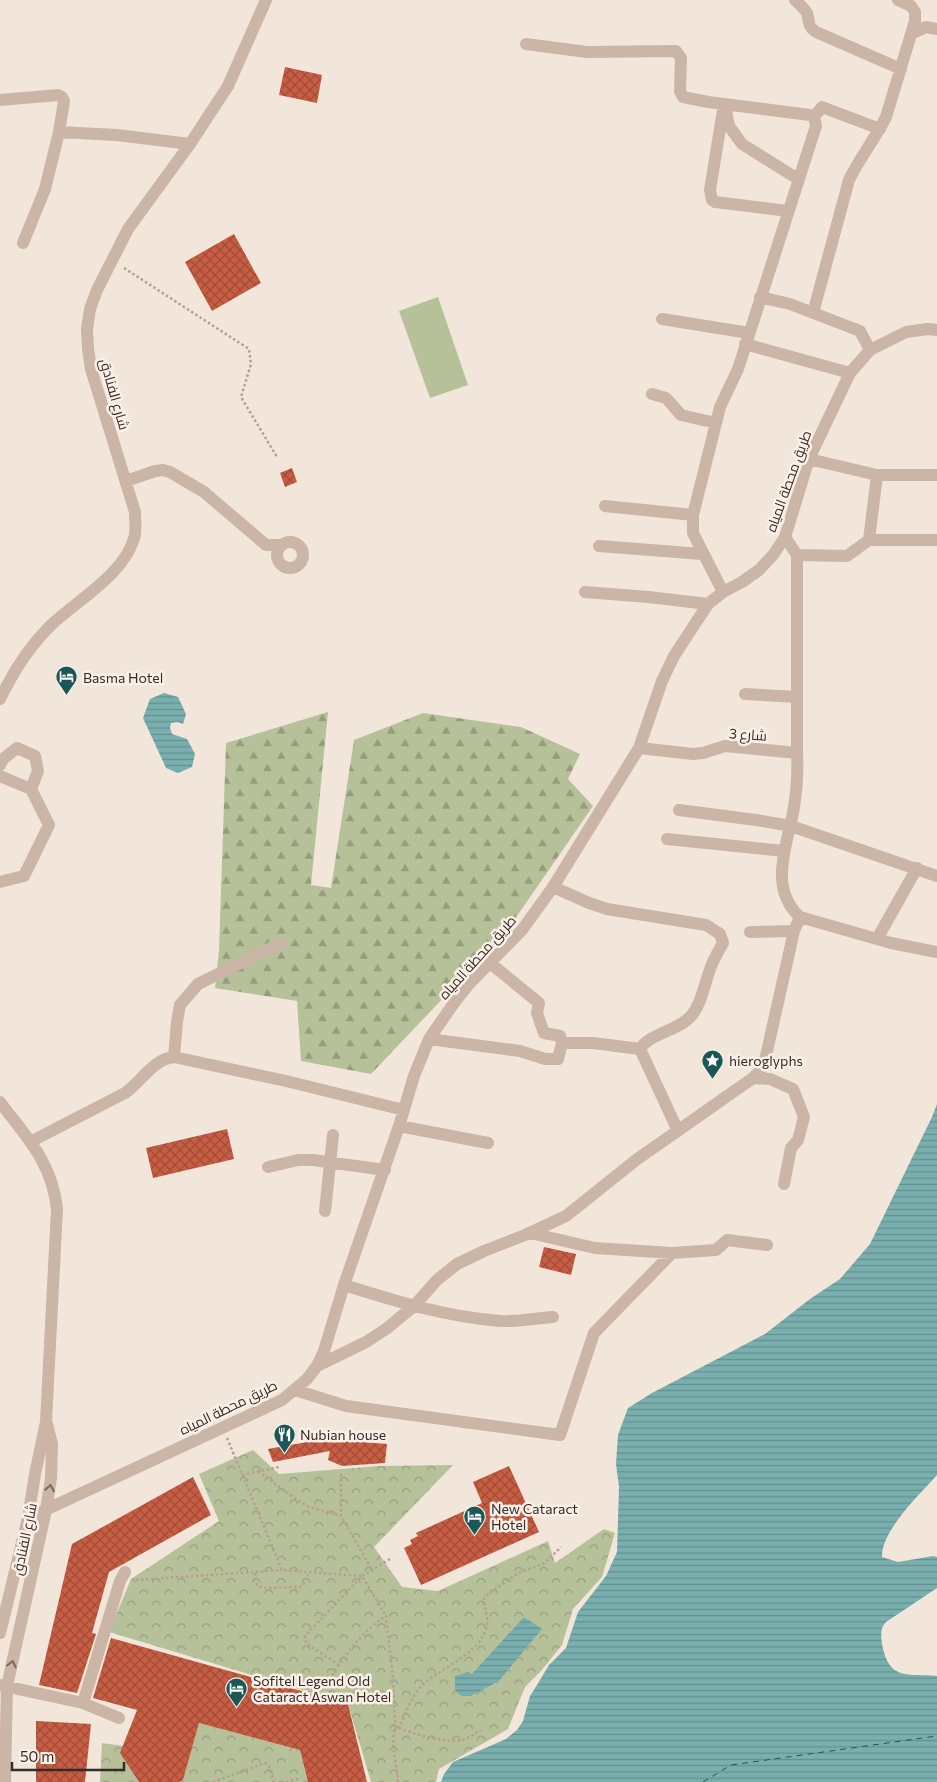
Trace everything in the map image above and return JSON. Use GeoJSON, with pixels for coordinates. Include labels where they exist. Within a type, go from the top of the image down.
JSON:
{"type":"FeatureCollection","features":[{"type":"Feature","properties":{"kind":"street","name":"شارع الفنادق"},"geometry":{"type":"LineString","coordinates":[[0,699],[12,675],[36,640],[112,573],[127,556],[135,534],[135,512],[91,369],[87,329],[90,309],[97,290],[128,229],[190,144],[228,86],[266,0]]}},
{"type":"Feature","properties":{"kind":"street"},"geometry":{"type":"LineString","coordinates":[[795,0],[806,12],[810,29],[901,70]]}},
{"type":"Feature","properties":{"kind":"street"},"geometry":{"type":"LineString","coordinates":[[813,314],[850,180],[858,162],[880,130],[886,117],[911,34],[916,15],[915,12],[911,6],[898,0]]}},
{"type":"Feature","properties":{"kind":"street"},"geometry":{"type":"LineString","coordinates":[[911,34],[926,27],[937,29]]}},
{"type":"Feature","properties":{"kind":"street"},"geometry":{"type":"LineString","coordinates":[[526,44],[587,52],[676,51],[681,58],[680,91],[682,97],[814,117]]}},
{"type":"Feature","properties":{"kind":"street"},"geometry":{"type":"LineString","coordinates":[[0,100],[58,95],[62,96],[64,101],[59,132],[45,189],[23,242]]}},
{"type":"Feature","properties":{"kind":"street"},"geometry":{"type":"LineString","coordinates":[[724,104],[729,126],[742,144],[798,180]]}},
{"type":"Feature","properties":{"kind":"street"},"geometry":{"type":"LineString","coordinates":[[724,104],[710,190],[712,200],[715,202],[788,211]]}},
{"type":"Feature","properties":{"kind":"street"},"geometry":{"type":"LineString","coordinates":[[814,117],[822,107],[880,130]]}},
{"type":"Feature","properties":{"kind":"street"},"geometry":{"type":"LineString","coordinates":[[723,592],[693,533],[693,515],[716,423],[724,397],[738,368],[816,126],[814,117]]}},
{"type":"Feature","properties":{"kind":"street"},"geometry":{"type":"LineString","coordinates":[[59,132],[117,135],[190,144]]}},
{"type":"Feature","properties":{"kind":"street"},"geometry":{"type":"LineString","coordinates":[[760,297],[790,304],[860,331],[870,350],[906,332],[928,329],[937,330]]}},
{"type":"Feature","properties":{"kind":"street"},"geometry":{"type":"LineString","coordinates":[[662,319],[747,339],[850,373]]}},
{"type":"Feature","properties":{"kind":"street","name":"طريق محطة المياه"},"geometry":{"type":"LineString","coordinates":[[28,1518],[282,1400],[307,1379],[317,1366],[330,1336],[344,1285],[385,1170],[420,1057],[429,1039],[454,1003],[522,930],[553,887],[639,748],[662,681],[674,656],[708,604],[723,592],[759,570],[774,555],[785,538],[810,459],[850,373],[870,350]]}},
{"type":"Feature","properties":{"kind":"street"},"geometry":{"type":"LineString","coordinates":[[652,394],[666,398],[681,415],[716,423]]}},
{"type":"Feature","properties":{"kind":"street"},"geometry":{"type":"LineString","coordinates":[[810,459],[877,474],[937,475]]}},
{"type":"Feature","properties":{"kind":"street"},"geometry":{"type":"LineString","coordinates":[[126,481],[162,470],[170,472],[204,492],[266,545],[281,545]]}},
{"type":"Feature","properties":{"kind":"street"},"geometry":{"type":"LineString","coordinates":[[869,540],[877,474]]}},
{"type":"Feature","properties":{"kind":"street"},"geometry":{"type":"LineString","coordinates":[[605,506],[693,515]]}},
{"type":"Feature","properties":{"kind":"street"},"geometry":{"type":"LineString","coordinates":[[785,538],[797,555],[796,753],[798,776],[791,826],[784,851],[782,875],[784,894],[791,908],[800,917],[878,939],[937,952]]}},
{"type":"Feature","properties":{"kind":"street"},"geometry":{"type":"LineString","coordinates":[[797,555],[847,556],[869,540],[937,540]]}},
{"type":"Feature","properties":{"kind":"street"},"geometry":{"type":"LineString","coordinates":[[599,546],[702,554]]}},
{"type":"Feature","properties":{"kind":"street"},"geometry":{"type":"LineString","coordinates":[[584,592],[708,604]]}},
{"type":"Feature","properties":{"kind":"street"},"geometry":{"type":"LineString","coordinates":[[745,694],[797,697]]}},
{"type":"Feature","properties":{"kind":"street","name":"شارع 3"},"geometry":{"type":"LineString","coordinates":[[639,748],[694,754],[725,746],[796,753]]}},
{"type":"Feature","properties":{"kind":"street"},"geometry":{"type":"LineString","coordinates":[[0,765],[3,759],[16,748],[35,756],[38,771],[31,789]]}},
{"type":"Feature","properties":{"kind":"street"},"geometry":{"type":"LineString","coordinates":[[0,776],[31,789],[49,826],[24,876],[0,882]]}},
{"type":"Feature","properties":{"kind":"street"},"geometry":{"type":"LineString","coordinates":[[679,810],[791,826],[937,876]]}},
{"type":"Feature","properties":{"kind":"street"},"geometry":{"type":"LineString","coordinates":[[667,839],[784,851]]}},
{"type":"Feature","properties":{"kind":"street"},"geometry":{"type":"LineString","coordinates":[[878,939],[918,868]]}},
{"type":"Feature","properties":{"kind":"street"},"geometry":{"type":"LineString","coordinates":[[553,887],[606,909],[706,925],[720,934],[723,943],[712,963],[698,1004],[692,1015],[683,1023],[646,1042],[640,1049]]}},
{"type":"Feature","properties":{"kind":"street"},"geometry":{"type":"LineString","coordinates":[[317,1366],[366,1342],[386,1329],[414,1306],[437,1280],[457,1264],[566,1216],[636,1160],[753,1078],[761,1070],[766,1056],[794,931],[800,917]]}},
{"type":"Feature","properties":{"kind":"street"},"geometry":{"type":"LineString","coordinates":[[750,932],[794,931]]}},
{"type":"Feature","properties":{"kind":"street"},"geometry":{"type":"LineString","coordinates":[[174,1057],[180,1005],[198,984],[282,943]]}},
{"type":"Feature","properties":{"kind":"street"},"geometry":{"type":"LineString","coordinates":[[429,1039],[520,1051],[544,1058],[558,1059],[562,1043],[560,1036],[544,1033],[537,1013],[539,1003],[490,963]]}},
{"type":"Feature","properties":{"kind":"street"},"geometry":{"type":"LineString","coordinates":[[562,1043],[593,1043],[640,1049]]}},
{"type":"Feature","properties":{"kind":"street"},"geometry":{"type":"LineString","coordinates":[[640,1049],[678,1131]]}},
{"type":"Feature","properties":{"kind":"street"},"geometry":{"type":"LineString","coordinates":[[30,1142],[125,1093],[136,1086],[159,1061],[174,1057],[286,1081],[404,1110]]}},
{"type":"Feature","properties":{"kind":"street"},"geometry":{"type":"LineString","coordinates":[[753,1078],[770,1079],[794,1089],[804,1117],[798,1140],[790,1148],[784,1184]]}},
{"type":"Feature","properties":{"kind":"street","name":"شارع الفنادق"},"geometry":{"type":"LineString","coordinates":[[0,1102],[47,1166],[56,1194],[57,1208],[46,1422],[28,1518],[0,1633]]}},
{"type":"Feature","properties":{"kind":"street"},"geometry":{"type":"LineString","coordinates":[[399,1126],[488,1143]]}},
{"type":"Feature","properties":{"kind":"street"},"geometry":{"type":"LineString","coordinates":[[325,1211],[333,1135]]}},
{"type":"Feature","properties":{"kind":"street"},"geometry":{"type":"LineString","coordinates":[[268,1167],[298,1160],[385,1170]]}},
{"type":"Feature","properties":{"kind":"street"},"geometry":{"type":"LineString","coordinates":[[530,1233],[595,1248],[672,1253],[716,1250],[727,1240],[767,1245]]}},
{"type":"Feature","properties":{"kind":"street"},"geometry":{"type":"LineString","coordinates":[[295,1390],[346,1406],[560,1435],[594,1333],[672,1253]]}},
{"type":"Feature","properties":{"kind":"street"},"geometry":{"type":"LineString","coordinates":[[344,1285],[414,1306],[460,1316],[502,1321],[554,1317]]}},
{"type":"Feature","properties":{"kind":"street","name":"شارع الفنادق"},"geometry":{"type":"LineString","coordinates":[[4,1782],[3,1685],[46,1510],[53,1456],[46,1422]]}},
{"type":"Feature","properties":{"kind":"street"},"geometry":{"type":"LineString","coordinates":[[83,1703],[122,1576]]}},
{"type":"Feature","properties":{"kind":"street"},"geometry":{"type":"LineString","coordinates":[[3,1685],[83,1703],[119,1718]]}},
{"type":"Feature","properties":{"kind":"path"},"geometry":{"type":"LineString","coordinates":[[112,260],[249,349],[251,364],[241,397],[277,457]]}},
{"type":"Feature","properties":{"kind":"path"},"geometry":{"type":"LineString","coordinates":[[223,1428],[282,1570]]}},
{"type":"Feature","properties":{"kind":"path"},"geometry":{"type":"LineString","coordinates":[[242,1475],[278,1467]]}},
{"type":"Feature","properties":{"kind":"path"},"geometry":{"type":"LineString","coordinates":[[258,1471],[309,1507],[341,1516]]}},
{"type":"Feature","properties":{"kind":"path"},"geometry":{"type":"LineString","coordinates":[[341,1474],[341,1516],[372,1570]]}},
{"type":"Feature","properties":{"kind":"path"},"geometry":{"type":"LineString","coordinates":[[400,1728],[403,1717],[418,1690],[474,1647],[484,1633],[487,1624],[484,1599],[488,1594],[518,1573],[545,1562],[561,1547]]}},
{"type":"Feature","properties":{"kind":"path"},"geometry":{"type":"LineString","coordinates":[[338,1665],[306,1643],[304,1638],[362,1576],[390,1559]]}},
{"type":"Feature","properties":{"kind":"path"},"geometry":{"type":"LineString","coordinates":[[122,1576],[282,1570],[308,1574],[362,1576]]}},
{"type":"Feature","properties":{"kind":"path"},"geometry":{"type":"LineString","coordinates":[[255,1572],[257,1585],[262,1588],[300,1587],[304,1584],[308,1574]]}},
{"type":"Feature","properties":{"kind":"path"},"geometry":{"type":"LineString","coordinates":[[362,1576],[386,1616],[393,1679],[394,1744],[398,1782]]}},
{"type":"Feature","properties":{"kind":"path"},"geometry":{"type":"LineString","coordinates":[[324,1688],[350,1648],[376,1622],[386,1616]]}},
{"type":"Feature","properties":{"kind":"path"},"geometry":{"type":"LineString","coordinates":[[394,1730],[400,1728],[422,1736],[456,1741],[465,1739],[481,1730]]}},
{"type":"Feature","properties":{"kind":"path"},"geometry":{"type":"LineString","coordinates":[[213,1782],[265,1763],[269,1766],[274,1782]]}},
{"type":"Feature","properties":{"kind":"path"},"geometry":{"type":"LineString","coordinates":[[286,1782],[298,1779]]}},
{"type":"Feature","properties":{"kind":"green space"},"geometry":{"type":"Polygon","coordinates":[[[438,297],[468,385],[430,398],[399,311],[438,297]]]}},
{"type":"Feature","properties":{"kind":"green space"},"geometry":{"type":"Polygon","coordinates":[[[328,712],[311,885],[331,888],[354,740],[423,713],[521,727],[580,754],[568,779],[593,806],[506,932],[371,1074],[301,1061],[297,1001],[215,988],[219,950],[226,743],[328,712]]]}},
{"type":"Feature","properties":{"kind":"green space"},"geometry":{"type":"Polygon","coordinates":[[[253,1450],[279,1474],[379,1466],[453,1465],[374,1547],[402,1587],[438,1591],[548,1541],[555,1563],[604,1529],[615,1533],[602,1577],[573,1609],[562,1645],[525,1687],[508,1729],[439,1769],[436,1782],[371,1782],[348,1704],[109,1632],[131,1579],[219,1521],[199,1474],[253,1450]]]}},
{"type":"Feature","properties":{"kind":"green space"},"geometry":{"type":"Polygon","coordinates":[[[199,1723],[300,1750],[308,1782],[178,1782],[183,1779],[199,1723]]]}},
{"type":"Feature","properties":{"kind":"green space"},"geometry":{"type":"Polygon","coordinates":[[[102,1743],[123,1746],[121,1753],[139,1782],[100,1782],[102,1743]]]}},
{"type":"Feature","properties":{"kind":"water"},"geometry":{"type":"Polygon","coordinates":[[[164,693],[178,697],[186,714],[183,724],[171,723],[172,734],[187,739],[195,754],[192,767],[178,773],[166,768],[143,718],[150,699],[164,693]]]}},
{"type":"Feature","properties":{"kind":"water"},"geometry":{"type":"Polygon","coordinates":[[[937,1104],[937,1475],[894,1525],[883,1547],[882,1557],[898,1562],[933,1556],[937,1557],[937,1588],[886,1622],[881,1635],[885,1656],[889,1665],[895,1670],[909,1675],[937,1676],[937,1782],[441,1782],[444,1774],[453,1762],[506,1739],[517,1730],[523,1721],[530,1696],[549,1665],[566,1648],[578,1612],[606,1576],[617,1552],[619,1487],[616,1464],[618,1435],[628,1408],[652,1393],[765,1334],[810,1299],[840,1279],[870,1244],[937,1104]]]}},
{"type":"Feature","properties":{"kind":"water"},"geometry":{"type":"Polygon","coordinates":[[[524,1617],[542,1629],[499,1681],[471,1696],[462,1696],[455,1690],[455,1676],[468,1672],[472,1674],[524,1617]]]}},
{"type":"Feature","properties":{"kind":"building"},"geometry":{"type":"Polygon","coordinates":[[[285,67],[322,75],[317,103],[279,95],[285,67]]]}},
{"type":"Feature","properties":{"kind":"building"},"geometry":{"type":"Polygon","coordinates":[[[234,234],[261,283],[212,311],[185,262],[234,234]]]}},
{"type":"Feature","properties":{"kind":"building"},"geometry":{"type":"Polygon","coordinates":[[[292,468],[297,482],[285,487],[280,473],[292,468]]]}},
{"type":"Feature","properties":{"kind":"building"},"geometry":{"type":"Polygon","coordinates":[[[227,1129],[234,1159],[153,1178],[146,1148],[227,1129]]]}},
{"type":"Feature","properties":{"kind":"building"},"geometry":{"type":"Polygon","coordinates":[[[544,1247],[576,1254],[571,1275],[539,1267],[544,1247]]]}},
{"type":"Feature","properties":{"kind":"building"},"geometry":{"type":"Polygon","coordinates":[[[324,1439],[387,1444],[385,1463],[342,1466],[328,1460],[330,1451],[273,1462],[268,1449],[324,1439]]]}},
{"type":"Feature","properties":{"kind":"building","name":"New Cataract Hotel"},"geometry":{"type":"Polygon","coordinates":[[[509,1466],[539,1532],[421,1585],[404,1548],[412,1544],[410,1540],[418,1536],[416,1533],[482,1503],[473,1482],[509,1466]]]}},
{"type":"Feature","properties":{"kind":"building"},"geometry":{"type":"Polygon","coordinates":[[[193,1477],[211,1515],[109,1572],[92,1633],[96,1634],[77,1693],[39,1685],[72,1544],[193,1477]]]}},
{"type":"Feature","properties":{"kind":"building","name":"Sofitel Legend Old Cataract Aswan Hotel"},"geometry":{"type":"Polygon","coordinates":[[[111,1638],[348,1704],[367,1782],[308,1782],[300,1750],[199,1723],[183,1780],[178,1782],[139,1782],[120,1753],[137,1710],[93,1698],[111,1638]]]}},
{"type":"Feature","properties":{"kind":"building"},"geometry":{"type":"Polygon","coordinates":[[[36,1721],[91,1724],[85,1782],[36,1782],[36,1721]]]}},
{"type":"Feature","properties":{"kind":"ferry route"},"geometry":{"type":"LineString","coordinates":[[703,1782],[731,1765],[937,1736]]}},
{"type":"Feature","properties":{"kind":"place","name":"Basma Hotel"},"geometry":{"type":"Point","coordinates":[67,696]}},
{"type":"Feature","properties":{"kind":"place","name":"hieroglyphs"},"geometry":{"type":"Point","coordinates":[713,1079]}},
{"type":"Feature","properties":{"kind":"place","name":"Nubian house"},"geometry":{"type":"Point","coordinates":[284,1453]}},
{"type":"Feature","properties":{"kind":"place","name":"New Cataract Hotel"},"geometry":{"type":"Point","coordinates":[475,1535]}},
{"type":"Feature","properties":{"kind":"place","name":"Sofitel Legend Old Cataract Aswan Hotel"},"geometry":{"type":"Point","coordinates":[237,1707]}}]}
